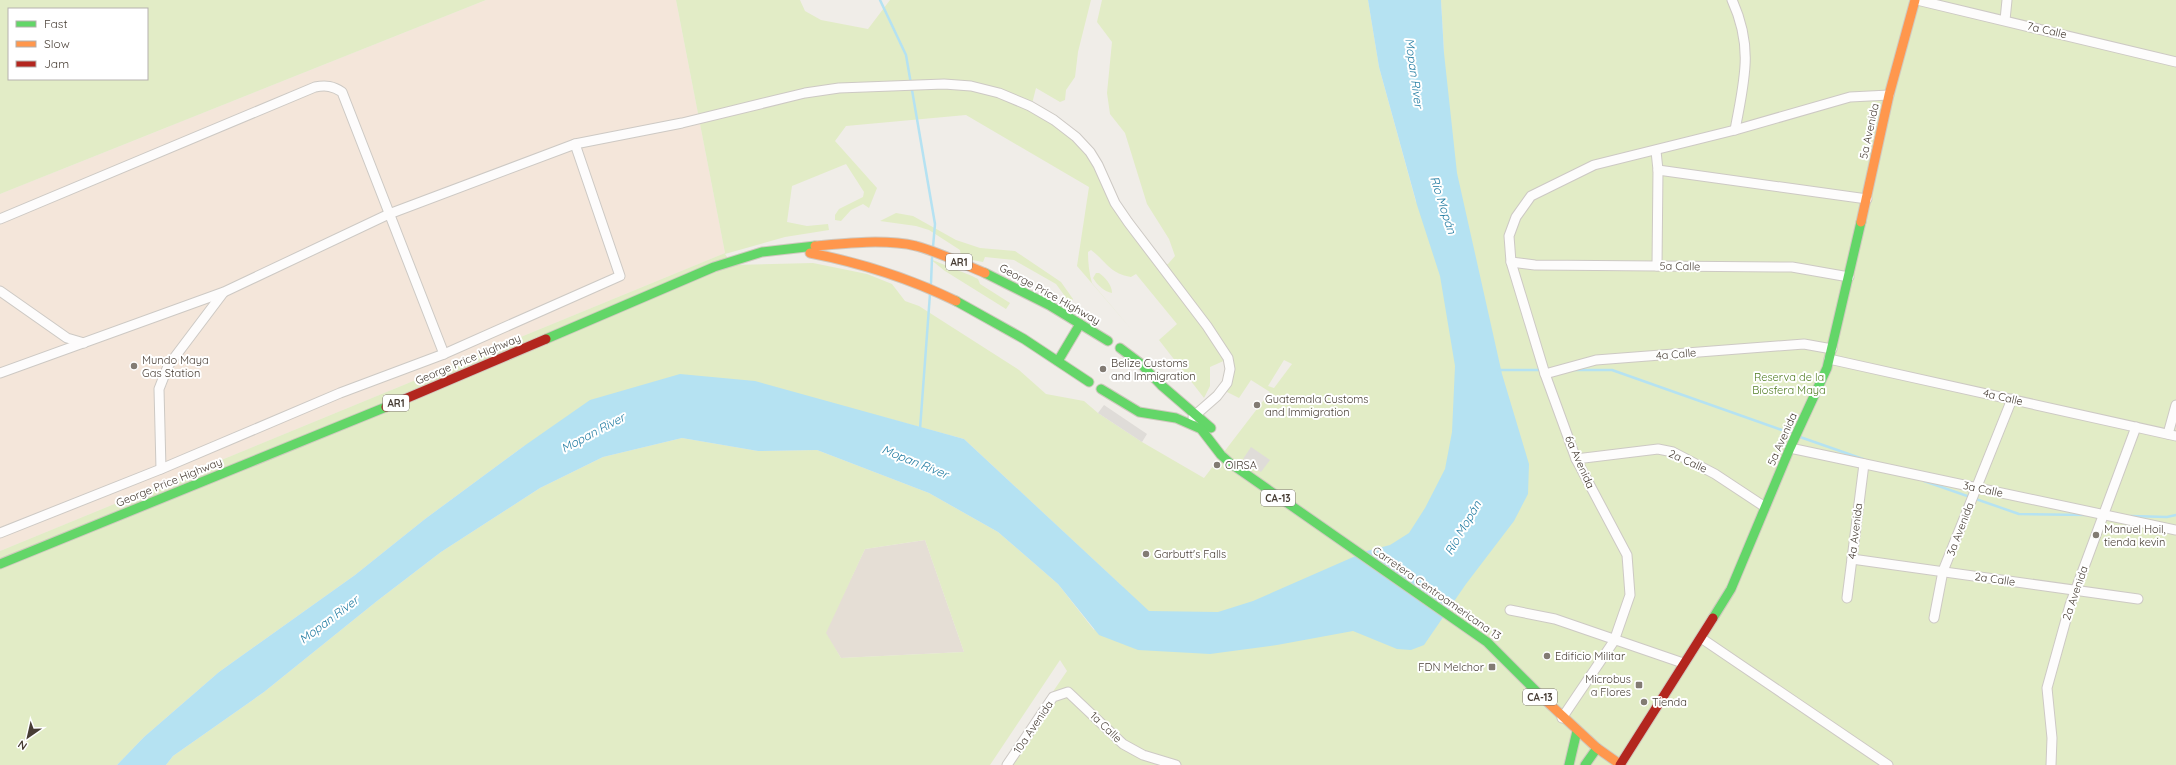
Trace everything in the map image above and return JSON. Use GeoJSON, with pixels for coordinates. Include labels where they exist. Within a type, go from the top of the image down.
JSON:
{"type":"FeatureCollection","features":[{"type":"Feature","properties":{"kind":"main road","name":"5a Avenida"},"geometry":{"type":"LineString","coordinates":[[1620,765],[1683,663],[1701,638],[1730,589],[1790,448],[1827,368],[1867,198],[1889,95],[1916,0]]}},
{"type":"Feature","properties":{"kind":"main road","name":"George Price Highway"},"geometry":{"type":"LineString","coordinates":[[0,564],[438,386],[714,267],[762,252],[865,242],[916,246],[996,277],[1108,341]]}},
{"type":"Feature","properties":{"kind":"main road","name":"George Price Highway"},"geometry":{"type":"LineString","coordinates":[[793,250],[843,258],[925,284],[969,307],[1058,361],[1088,382]]}},
{"type":"Feature","properties":{"kind":"main road"},"geometry":{"type":"LineString","coordinates":[[1058,361],[1080,324]]}},
{"type":"Feature","properties":{"kind":"main road"},"geometry":{"type":"LineString","coordinates":[[1120,348],[1133,357],[1161,385],[1197,414]]}},
{"type":"Feature","properties":{"kind":"main road"},"geometry":{"type":"LineString","coordinates":[[1101,389],[1140,412],[1176,418],[1189,422]]}},
{"type":"Feature","properties":{"kind":"main road","name":"Carretera Centroamericana 13"},"geometry":{"type":"LineString","coordinates":[[1197,414],[1228,447],[1245,472]]}},
{"type":"Feature","properties":{"kind":"main road","name":"Carretera Centroamericana 13"},"geometry":{"type":"LineString","coordinates":[[1189,422],[1201,430],[1221,455],[1312,522],[1464,624],[1499,651],[1562,718],[1620,765]]}},
{"type":"Feature","properties":{"kind":"main road"},"geometry":{"type":"LineString","coordinates":[[1569,765],[1577,731]]}},
{"type":"Feature","properties":{"kind":"main road"},"geometry":{"type":"LineString","coordinates":[[1585,765],[1598,748]]}},
{"type":"Feature","properties":{"kind":"street"},"geometry":{"type":"LineString","coordinates":[[1732,0],[1741,20],[1746,42],[1745,73],[1735,130]]}},
{"type":"Feature","properties":{"kind":"street","name":"7a Calle"},"geometry":{"type":"LineString","coordinates":[[1916,0],[2176,62]]}},
{"type":"Feature","properties":{"kind":"street"},"geometry":{"type":"LineString","coordinates":[[2005,20],[2007,0]]}},
{"type":"Feature","properties":{"kind":"street"},"geometry":{"type":"LineString","coordinates":[[0,372],[224,292],[389,214],[576,144],[682,123],[806,93],[839,88],[937,84],[971,86],[999,93],[1030,106],[1054,120],[1090,152],[1098,165],[1115,203],[1207,326],[1228,358],[1230,369],[1227,383],[1217,396],[1189,422]]}},
{"type":"Feature","properties":{"kind":"street"},"geometry":{"type":"LineString","coordinates":[[0,219],[315,87],[327,85],[342,92],[444,354]]}},
{"type":"Feature","properties":{"kind":"street"},"geometry":{"type":"LineString","coordinates":[[1657,266],[1658,170],[1656,151],[1850,97],[1889,95]]}},
{"type":"Feature","properties":{"kind":"street"},"geometry":{"type":"LineString","coordinates":[[0,533],[162,469],[340,393],[444,354],[620,276],[576,144]]}},
{"type":"Feature","properties":{"kind":"street","name":"6a Avenida"},"geometry":{"type":"LineString","coordinates":[[1562,718],[1614,641],[1630,595],[1627,555],[1576,459],[1545,374],[1511,262],[1509,236],[1516,217],[1531,196],[1594,165],[1656,151]]}},
{"type":"Feature","properties":{"kind":"street"},"geometry":{"type":"LineString","coordinates":[[1658,170],[1867,198]]}},
{"type":"Feature","properties":{"kind":"street","name":"5a Calle"},"geometry":{"type":"LineString","coordinates":[[1511,262],[1535,265],[1792,267],[1849,277]]}},
{"type":"Feature","properties":{"kind":"street"},"geometry":{"type":"LineString","coordinates":[[0,291],[67,338],[84,343]]}},
{"type":"Feature","properties":{"kind":"street"},"geometry":{"type":"LineString","coordinates":[[162,469],[159,389],[163,376],[212,305],[224,292]]}},
{"type":"Feature","properties":{"kind":"street","name":"4a Calle"},"geometry":{"type":"LineString","coordinates":[[1545,374],[1596,360],[1804,344],[1830,354],[2012,399],[2172,435]]}},
{"type":"Feature","properties":{"kind":"street","name":"3a Avenida"},"geometry":{"type":"LineString","coordinates":[[1934,618],[1943,571],[2012,399]]}},
{"type":"Feature","properties":{"kind":"street"},"geometry":{"type":"LineString","coordinates":[[2172,435],[2176,405]]}},
{"type":"Feature","properties":{"kind":"street","name":"2a Avenida"},"geometry":{"type":"LineString","coordinates":[[2051,765],[2052,738],[2046,688],[2076,590],[2136,427]]}},
{"type":"Feature","properties":{"kind":"street","name":"3a Calle"},"geometry":{"type":"LineString","coordinates":[[1790,448],[2176,530]]}},
{"type":"Feature","properties":{"kind":"street","name":"2a Calle"},"geometry":{"type":"LineString","coordinates":[[1576,459],[1658,449],[1673,452],[1715,474],[1765,507]]}},
{"type":"Feature","properties":{"kind":"street","name":"4a Avenida"},"geometry":{"type":"LineString","coordinates":[[1847,598],[1864,464]]}},
{"type":"Feature","properties":{"kind":"street","name":"2a Calle"},"geometry":{"type":"LineString","coordinates":[[1852,559],[2138,599]]}},
{"type":"Feature","properties":{"kind":"street"},"geometry":{"type":"LineString","coordinates":[[1510,610],[1555,619],[1614,641],[1683,663]]}},
{"type":"Feature","properties":{"kind":"street"},"geometry":{"type":"LineString","coordinates":[[1701,638],[1888,765]]}},
{"type":"Feature","properties":{"kind":"street","name":"10a Avenida"},"geometry":{"type":"LineString","coordinates":[[1007,765],[1053,697],[1062,692]]}},
{"type":"Feature","properties":{"kind":"street","name":"1a Calle"},"geometry":{"type":"LineString","coordinates":[[1062,692],[1068,692],[1123,744],[1143,755],[1176,765]]}},
{"type":"Feature","properties":{"kind":"shaded area"},"geometry":{"type":"Polygon","coordinates":[[[486,0],[676,0],[725,253],[0,551],[0,194],[486,0]]]}},
{"type":"Feature","properties":{"kind":"shaded area"},"geometry":{"type":"Polygon","coordinates":[[[1104,405],[1147,434],[1142,442],[1098,413],[1104,405]]]}},
{"type":"Feature","properties":{"kind":"shaded area"},"geometry":{"type":"Polygon","coordinates":[[[1251,447],[1270,460],[1261,472],[1243,459],[1251,447]]]}},
{"type":"Feature","properties":{"kind":"shaded area"},"geometry":{"type":"Polygon","coordinates":[[[925,540],[964,652],[841,658],[825,633],[865,549],[925,540]]]}},
{"type":"Feature","properties":{"kind":"green space"},"geometry":{"type":"Polygon","coordinates":[[[0,0],[486,0],[0,194],[0,0]]]}},
{"type":"Feature","properties":{"kind":"green space","name":"Reserva de la Biosfera Maya"},"geometry":{"type":"Polygon","coordinates":[[[676,0],[800,0],[805,11],[821,20],[868,29],[890,0],[1091,0],[1078,52],[1075,77],[1066,90],[1065,100],[1060,102],[1036,88],[1030,112],[1058,124],[1067,130],[1081,144],[1095,166],[1107,196],[1118,215],[1136,241],[1158,265],[1168,264],[1175,256],[1169,239],[1147,204],[1125,133],[1110,114],[1107,93],[1112,42],[1097,22],[1102,0],[1368,0],[1379,67],[1416,202],[1444,53],[1441,0],[2176,0],[2176,765],[1003,765],[1067,671],[1060,660],[990,765],[166,765],[173,756],[264,692],[377,601],[441,552],[540,488],[603,457],[682,438],[758,451],[817,450],[929,493],[998,532],[1058,584],[1094,630],[1123,587],[964,439],[879,416],[524,446],[425,519],[355,575],[219,672],[144,737],[117,765],[0,765],[0,551],[725,253],[676,0]],[[966,115],[846,126],[835,141],[877,188],[869,208],[863,204],[851,210],[841,221],[835,220],[835,215],[839,209],[863,197],[864,192],[846,164],[792,186],[787,222],[807,226],[828,224],[829,230],[785,237],[725,254],[733,265],[813,263],[867,274],[892,284],[905,301],[919,306],[1019,370],[1046,394],[1084,401],[1098,413],[1142,442],[1204,478],[1270,392],[1251,380],[1239,398],[1227,392],[1228,359],[1210,367],[1210,386],[1204,398],[1159,340],[1177,324],[1136,274],[1131,277],[1118,273],[1109,267],[1091,250],[1088,252],[1092,283],[1132,330],[1077,266],[1089,187],[966,115]],[[1284,360],[1268,386],[1274,388],[1292,364],[1284,360]],[[925,540],[865,549],[826,633],[841,658],[964,652],[925,540]]]}},
{"type":"Feature","properties":{"kind":"green space"},"geometry":{"type":"Polygon","coordinates":[[[896,213],[913,216],[956,240],[980,248],[1015,251],[1061,282],[1073,299],[1070,303],[1056,284],[1014,260],[985,257],[983,262],[961,258],[960,250],[929,230],[916,226],[880,221],[896,213]]]}},
{"type":"Feature","properties":{"kind":"green space"},"geometry":{"type":"Polygon","coordinates":[[[930,259],[978,279],[980,284],[1010,303],[1006,309],[945,271],[930,259]]]}},
{"type":"Feature","properties":{"kind":"green space"},"geometry":{"type":"Polygon","coordinates":[[[1096,273],[1099,273],[1106,279],[1111,287],[1112,293],[1104,290],[1093,278],[1096,273]]]}},
{"type":"Feature","properties":{"kind":"water"},"geometry":{"type":"Polygon","coordinates":[[[1368,0],[1441,0],[1444,53],[1457,173],[1502,374],[1529,464],[1528,494],[1514,521],[1466,584],[1424,645],[1411,650],[1397,649],[1353,631],[1277,645],[1210,654],[1138,650],[1099,635],[1058,584],[998,532],[929,493],[817,450],[758,451],[682,438],[603,457],[540,488],[441,552],[377,601],[264,692],[173,756],[166,765],[117,765],[144,737],[219,672],[355,575],[425,519],[524,446],[590,400],[680,374],[755,381],[964,439],[1149,611],[1218,612],[1253,601],[1367,551],[1390,545],[1409,533],[1425,508],[1445,469],[1452,432],[1455,366],[1440,276],[1417,205],[1379,67],[1368,0]]]}},
{"type":"Feature","properties":{"kind":"waterway"},"geometry":{"type":"LineString","coordinates":[[880,0],[906,55],[935,224],[933,247]]}},
{"type":"Feature","properties":{"kind":"waterway"},"geometry":{"type":"LineString","coordinates":[[931,283],[932,258]]}},
{"type":"Feature","properties":{"kind":"waterway"},"geometry":{"type":"LineString","coordinates":[[920,429],[930,294]]}},
{"type":"Feature","properties":{"kind":"waterway"},"geometry":{"type":"LineString","coordinates":[[1499,370],[1542,370]]}},
{"type":"Feature","properties":{"kind":"waterway"},"geometry":{"type":"LineString","coordinates":[[1573,370],[1612,370],[1793,434]]}},
{"type":"Feature","properties":{"kind":"waterway"},"geometry":{"type":"LineString","coordinates":[[1800,437],[1863,459]]}},
{"type":"Feature","properties":{"kind":"waterway"},"geometry":{"type":"LineString","coordinates":[[1924,481],[2019,514],[2088,515]]}},
{"type":"Feature","properties":{"kind":"waterway"},"geometry":{"type":"LineString","coordinates":[[2131,516],[2167,517],[2176,515]]}},
{"type":"Feature","properties":{"kind":"traffic: fast"},"geometry":{"type":"LineString","coordinates":[[1713,618],[1731,589],[1790,448],[1827,368],[1861,222]]}},
{"type":"Feature","properties":{"kind":"traffic: fast"},"geometry":{"type":"LineString","coordinates":[[546,339],[714,267],[762,252],[815,246]]}},
{"type":"Feature","properties":{"kind":"traffic: fast"},"geometry":{"type":"LineString","coordinates":[[985,273],[1049,305],[1108,341]]}},
{"type":"Feature","properties":{"kind":"traffic: fast"},"geometry":{"type":"LineString","coordinates":[[956,301],[1024,339],[1089,382]]}},
{"type":"Feature","properties":{"kind":"traffic: fast"},"geometry":{"type":"LineString","coordinates":[[1058,361],[1080,324]]}},
{"type":"Feature","properties":{"kind":"traffic: fast"},"geometry":{"type":"LineString","coordinates":[[1120,348],[1140,363],[1161,385],[1211,428]]}},
{"type":"Feature","properties":{"kind":"traffic: fast"},"geometry":{"type":"LineString","coordinates":[[1101,389],[1139,412],[1176,418],[1201,429],[1221,455],[1230,463],[1487,642],[1543,698]]}},
{"type":"Feature","properties":{"kind":"traffic: fast"},"geometry":{"type":"LineString","coordinates":[[0,564],[386,407]]}},
{"type":"Feature","properties":{"kind":"traffic: fast"},"geometry":{"type":"LineString","coordinates":[[1569,765],[1577,731]]}},
{"type":"Feature","properties":{"kind":"traffic: fast"},"geometry":{"type":"LineString","coordinates":[[1585,765],[1597,748]]}},
{"type":"Feature","properties":{"kind":"traffic: slow"},"geometry":{"type":"LineString","coordinates":[[1861,222],[1889,95],[1915,0]]}},
{"type":"Feature","properties":{"kind":"traffic: slow"},"geometry":{"type":"LineString","coordinates":[[815,246],[866,242],[904,244],[933,251],[985,273]]}},
{"type":"Feature","properties":{"kind":"traffic: slow"},"geometry":{"type":"LineString","coordinates":[[810,253],[848,261],[885,272],[921,285],[956,301]]}},
{"type":"Feature","properties":{"kind":"traffic: slow"},"geometry":{"type":"LineString","coordinates":[[1543,698],[1597,748],[1621,765]]}},
{"type":"Feature","properties":{"kind":"traffic: jam"},"geometry":{"type":"LineString","coordinates":[[386,407],[546,339]]}},
{"type":"Feature","properties":{"kind":"traffic: jam"},"geometry":{"type":"LineString","coordinates":[[1620,765],[1713,618]]}},
{"type":"Feature","properties":{"kind":"place","name":"Mundo Maya Gas Station"},"geometry":{"type":"Point","coordinates":[134,366]}},
{"type":"Feature","properties":{"kind":"place","name":"Belize Customs and Immigration"},"geometry":{"type":"Point","coordinates":[1103,369]}},
{"type":"Feature","properties":{"kind":"place","name":"Guatemala Customs and Immigration"},"geometry":{"type":"Point","coordinates":[1257,405]}},
{"type":"Feature","properties":{"kind":"place","name":"OIRSA"},"geometry":{"type":"Point","coordinates":[1217,465]}},
{"type":"Feature","properties":{"kind":"place","name":"Manuel Hoil, tienda kevin"},"geometry":{"type":"Point","coordinates":[2096,535]}},
{"type":"Feature","properties":{"kind":"place","name":"Garbutt's Falls"},"geometry":{"type":"Point","coordinates":[1146,554]}},
{"type":"Feature","properties":{"kind":"place","name":"Edificio Militar"},"geometry":{"type":"Point","coordinates":[1547,656]}},
{"type":"Feature","properties":{"kind":"place","name":"FDN Melchor"},"geometry":{"type":"Point","coordinates":[1492,667]}},
{"type":"Feature","properties":{"kind":"place","name":"Microbus a Flores"},"geometry":{"type":"Point","coordinates":[1639,685]}},
{"type":"Feature","properties":{"kind":"place","name":"Tienda"},"geometry":{"type":"Point","coordinates":[1644,702]}},
{"type":"Feature","properties":{"kind":"water label","name":"Mopan River"},"geometry":{"type":"Point","coordinates":[1414,73]}},
{"type":"Feature","properties":{"kind":"water label","name":"Río Mopán"},"geometry":{"type":"Point","coordinates":[1443,205]}},
{"type":"Feature","properties":{"kind":"water label","name":"Mopan River"},"geometry":{"type":"Point","coordinates":[593,433]}},
{"type":"Feature","properties":{"kind":"water label","name":"Mopan River"},"geometry":{"type":"Point","coordinates":[915,462]}},
{"type":"Feature","properties":{"kind":"water label","name":"Río Mopán"},"geometry":{"type":"Point","coordinates":[1463,528]}},
{"type":"Feature","properties":{"kind":"water label","name":"Mopan River"},"geometry":{"type":"Point","coordinates":[329,620]}}]}
